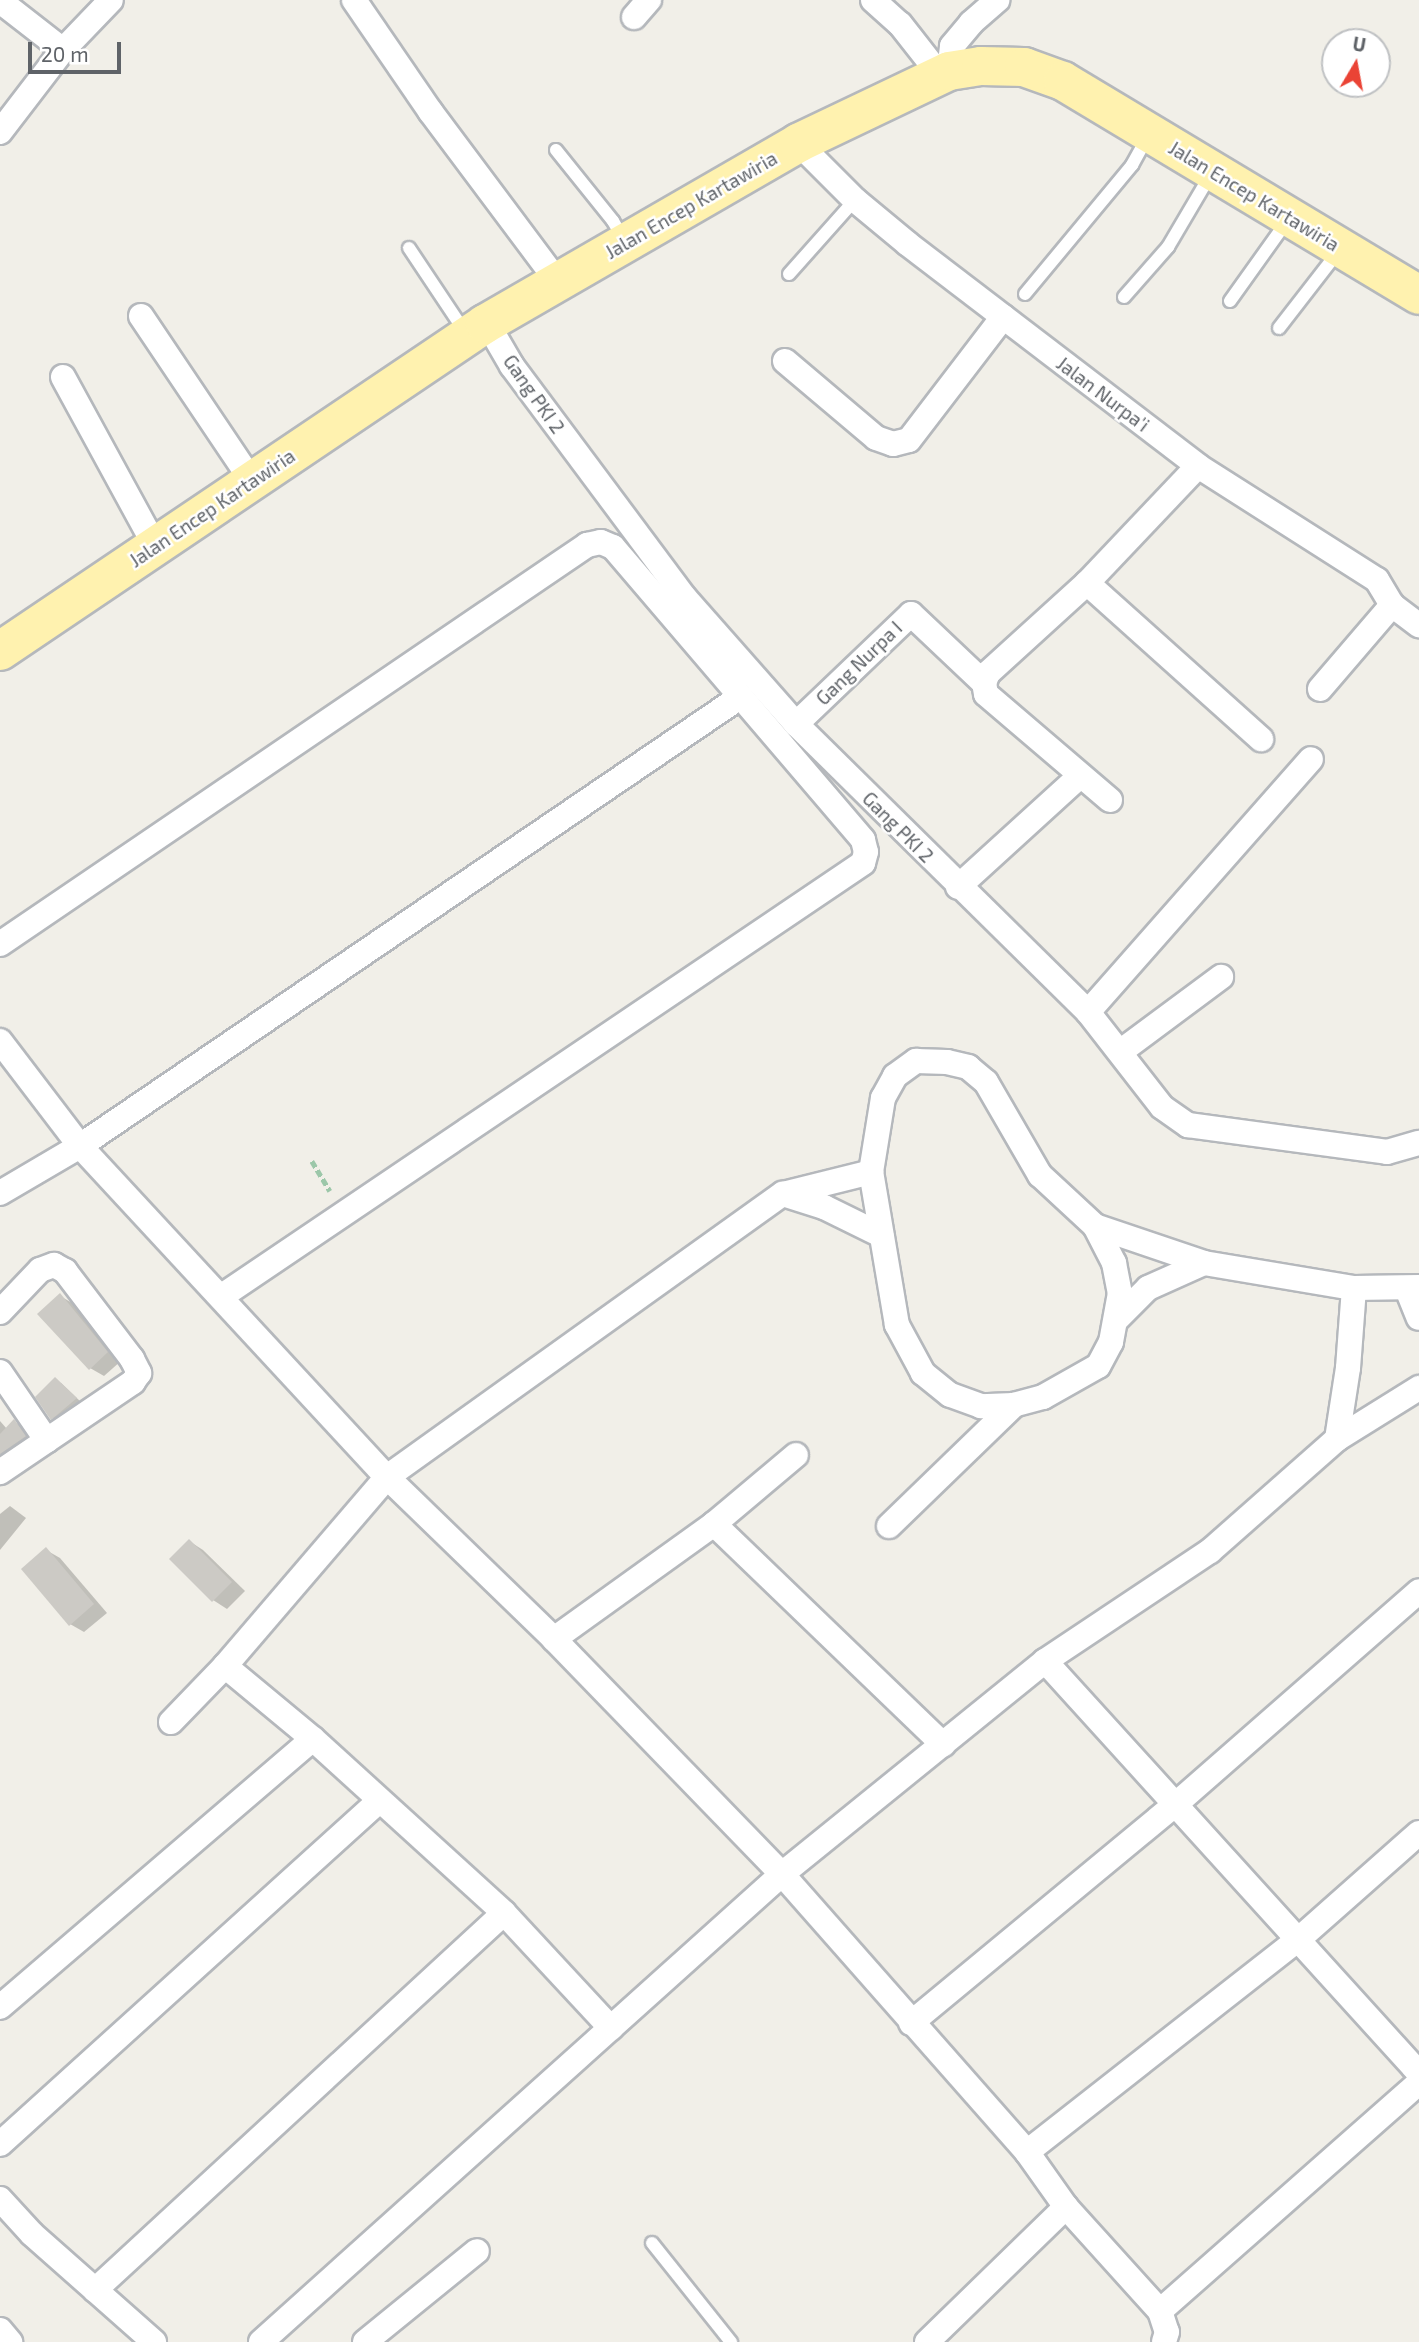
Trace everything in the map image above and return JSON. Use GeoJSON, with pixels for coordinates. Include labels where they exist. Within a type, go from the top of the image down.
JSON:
{"type":"FeatureCollection","features":[{"type":"Feature","properties":{"kind":"main road","name":"Jalan Encep Kartawiria"},"geometry":{"type":"LineString","coordinates":[[0,650],[479,329],[798,143],[945,73],[981,65],[1024,67],[1063,81],[1340,248],[1414,284]]}},
{"type":"Feature","properties":{"kind":"street"},"geometry":{"type":"LineString","coordinates":[[0,132],[63,50],[111,0]]}},
{"type":"Feature","properties":{"kind":"street"},"geometry":{"type":"LineString","coordinates":[[354,0],[430,111],[558,282]]}},
{"type":"Feature","properties":{"kind":"street"},"geometry":{"type":"LineString","coordinates":[[873,0],[900,24],[945,73]]}},
{"type":"Feature","properties":{"kind":"street"},"geometry":{"type":"LineString","coordinates":[[945,73],[952,46],[971,23],[997,0]]}},
{"type":"Feature","properties":{"kind":"street"},"geometry":{"type":"LineString","coordinates":[[0,1],[63,50]]}},
{"type":"Feature","properties":{"kind":"street","name":"Jalan Nurpa'i"},"geometry":{"type":"LineString","coordinates":[[798,143],[855,200],[1003,317],[1198,466],[1377,580],[1392,606],[1419,625]]}},
{"type":"Feature","properties":{"kind":"street"},"geometry":{"type":"LineString","coordinates":[[141,316],[252,481]]}},
{"type":"Feature","properties":{"kind":"street"},"geometry":{"type":"LineString","coordinates":[[785,360],[876,438],[893,444],[909,440],[1003,317]]}},
{"type":"Feature","properties":{"kind":"street","name":"Gang PKI 2"},"geometry":{"type":"LineString","coordinates":[[479,329],[512,366],[685,598],[796,724],[958,887],[1088,1012],[1162,1107],[1188,1125],[1387,1153],[1419,1143]]}},
{"type":"Feature","properties":{"kind":"street"},"geometry":{"type":"LineString","coordinates":[[63,377],[155,546]]}},
{"type":"Feature","properties":{"kind":"street"},"geometry":{"type":"LineString","coordinates":[[1110,800],[986,694],[984,683],[988,673],[1087,583],[1198,466]]}},
{"type":"Feature","properties":{"kind":"street"},"geometry":{"type":"LineString","coordinates":[[0,944],[587,545],[601,542],[613,547],[863,840],[866,852],[863,863],[222,1296]]}},
{"type":"Feature","properties":{"kind":"street"},"geometry":{"type":"LineString","coordinates":[[1087,583],[1261,739]]}},
{"type":"Feature","properties":{"kind":"street"},"geometry":{"type":"LineString","coordinates":[[1320,689],[1392,606]]}},
{"type":"Feature","properties":{"kind":"street","name":"Gang Nurpa I"},"geometry":{"type":"LineString","coordinates":[[796,724],[911,614],[984,683]]}},
{"type":"Feature","properties":{"kind":"street"},"geometry":{"type":"LineString","coordinates":[[0,1193],[80,1146],[740,697]]}},
{"type":"Feature","properties":{"kind":"street"},"geometry":{"type":"LineString","coordinates":[[1088,1012],[1311,759]]}},
{"type":"Feature","properties":{"kind":"street"},"geometry":{"type":"LineString","coordinates":[[958,887],[1080,776]]}},
{"type":"Feature","properties":{"kind":"street"},"geometry":{"type":"LineString","coordinates":[[1120,1052],[1221,977]]}},
{"type":"Feature","properties":{"kind":"street"},"geometry":{"type":"LineString","coordinates":[[0,1041],[80,1146],[222,1296],[387,1477],[554,1639],[782,1874],[1027,2152],[1066,2207],[1160,2311],[1167,2332],[1164,2342]]}},
{"type":"Feature","properties":{"kind":"street"},"geometry":{"type":"LineString","coordinates":[[916,1061],[947,1062],[968,1067],[986,1082],[1040,1175],[1095,1226],[1114,1263],[1120,1293],[1116,1320],[1111,1342],[1098,1366],[1043,1397],[1014,1405],[981,1406],[950,1395],[923,1373],[897,1325],[871,1172],[883,1098],[895,1076],[916,1061]]}},
{"type":"Feature","properties":{"kind":"street"},"geometry":{"type":"LineString","coordinates":[[171,1721],[225,1666],[387,1477],[783,1194],[871,1172]]}},
{"type":"Feature","properties":{"kind":"street"},"geometry":{"type":"LineString","coordinates":[[783,1194],[824,1207],[881,1235]]}},
{"type":"Feature","properties":{"kind":"street"},"geometry":{"type":"LineString","coordinates":[[1095,1226],[1204,1263],[1354,1288],[1413,1288],[1419,1318]]}},
{"type":"Feature","properties":{"kind":"street"},"geometry":{"type":"LineString","coordinates":[[1116,1320],[1148,1288],[1204,1263]]}},
{"type":"Feature","properties":{"kind":"street"},"geometry":{"type":"LineString","coordinates":[[0,1312],[40,1270],[54,1265],[65,1271],[132,1359],[139,1373],[133,1381],[0,1472]]}},
{"type":"Feature","properties":{"kind":"street"},"geometry":{"type":"LineString","coordinates":[[1337,1439],[1348,1368],[1354,1288]]}},
{"type":"Feature","properties":{"kind":"street"},"geometry":{"type":"LineString","coordinates":[[0,1372],[47,1441]]}},
{"type":"Feature","properties":{"kind":"street"},"geometry":{"type":"LineString","coordinates":[[261,2342],[782,1874],[1045,1661],[1210,1551],[1337,1439],[1419,1388]]}},
{"type":"Feature","properties":{"kind":"street"},"geometry":{"type":"LineString","coordinates":[[889,1526],[1014,1405]]}},
{"type":"Feature","properties":{"kind":"street"},"geometry":{"type":"LineString","coordinates":[[554,1639],[714,1524],[796,1455]]}},
{"type":"Feature","properties":{"kind":"street"},"geometry":{"type":"LineString","coordinates":[[714,1524],[943,1744]]}},
{"type":"Feature","properties":{"kind":"street"},"geometry":{"type":"LineString","coordinates":[[911,2023],[1176,1804],[1419,1591]]}},
{"type":"Feature","properties":{"kind":"street"},"geometry":{"type":"LineString","coordinates":[[1045,1661],[1419,2073]]}},
{"type":"Feature","properties":{"kind":"street"},"geometry":{"type":"LineString","coordinates":[[225,1666],[313,1739],[504,1913],[611,2028]]}},
{"type":"Feature","properties":{"kind":"street"},"geometry":{"type":"LineString","coordinates":[[0,2007],[313,1739]]}},
{"type":"Feature","properties":{"kind":"street"},"geometry":{"type":"LineString","coordinates":[[0,2144],[379,1801]]}},
{"type":"Feature","properties":{"kind":"street"},"geometry":{"type":"LineString","coordinates":[[1027,2152],[1299,1939],[1419,1833]]}},
{"type":"Feature","properties":{"kind":"street"},"geometry":{"type":"LineString","coordinates":[[95,2290],[504,1913]]}},
{"type":"Feature","properties":{"kind":"street"},"geometry":{"type":"LineString","coordinates":[[1160,2311],[1419,2082]]}},
{"type":"Feature","properties":{"kind":"street"},"geometry":{"type":"LineString","coordinates":[[0,2199],[32,2234],[154,2342]]}},
{"type":"Feature","properties":{"kind":"street"},"geometry":{"type":"LineString","coordinates":[[927,2342],[1066,2207]]}},
{"type":"Feature","properties":{"kind":"street"},"geometry":{"type":"LineString","coordinates":[[365,2342],[477,2251]]}},
{"type":"Feature","properties":{"kind":"street"},"geometry":{"type":"LineString","coordinates":[[0,2330],[10,2342]]}},
{"type":"Feature","properties":{"kind":"lane"},"geometry":{"type":"LineString","coordinates":[[1025,294],[1132,165],[1149,133]]}},
{"type":"Feature","properties":{"kind":"lane"},"geometry":{"type":"LineString","coordinates":[[556,150],[614,220],[626,243]]}},
{"type":"Feature","properties":{"kind":"lane"},"geometry":{"type":"LineString","coordinates":[[1124,296],[1168,247],[1213,171]]}},
{"type":"Feature","properties":{"kind":"lane"},"geometry":{"type":"LineString","coordinates":[[789,274],[855,200]]}},
{"type":"Feature","properties":{"kind":"lane"},"geometry":{"type":"LineString","coordinates":[[1230,301],[1289,218]]}},
{"type":"Feature","properties":{"kind":"lane"},"geometry":{"type":"LineString","coordinates":[[409,248],[479,329]]}},
{"type":"Feature","properties":{"kind":"lane"},"geometry":{"type":"LineString","coordinates":[[1279,328],[1340,248]]}},
{"type":"Feature","properties":{"kind":"lane"},"geometry":{"type":"LineString","coordinates":[[652,2243],[731,2342]]}},
{"type":"Feature","properties":{"kind":"path"},"geometry":{"type":"LineString","coordinates":[[312,1161],[343,1212]]}},
{"type":"Feature","properties":{"kind":"building"},"geometry":{"type":"Polygon","coordinates":[[[60,1293],[108,1352],[89,1370],[37,1314],[60,1293]]]}},
{"type":"Feature","properties":{"kind":"building"},"geometry":{"type":"Polygon","coordinates":[[[55,1377],[77,1398],[51,1420],[35,1397],[55,1377]]]}},
{"type":"Feature","properties":{"kind":"building"},"geometry":{"type":"Polygon","coordinates":[[[14,1419],[26,1436],[0,1454],[0,1434],[14,1419]]]}},
{"type":"Feature","properties":{"kind":"building"},"geometry":{"type":"Polygon","coordinates":[[[189,1539],[232,1582],[212,1602],[169,1559],[189,1539]]]}},
{"type":"Feature","properties":{"kind":"building"},"geometry":{"type":"Polygon","coordinates":[[[46,1547],[94,1604],[69,1626],[21,1569],[46,1547]]]}}]}
